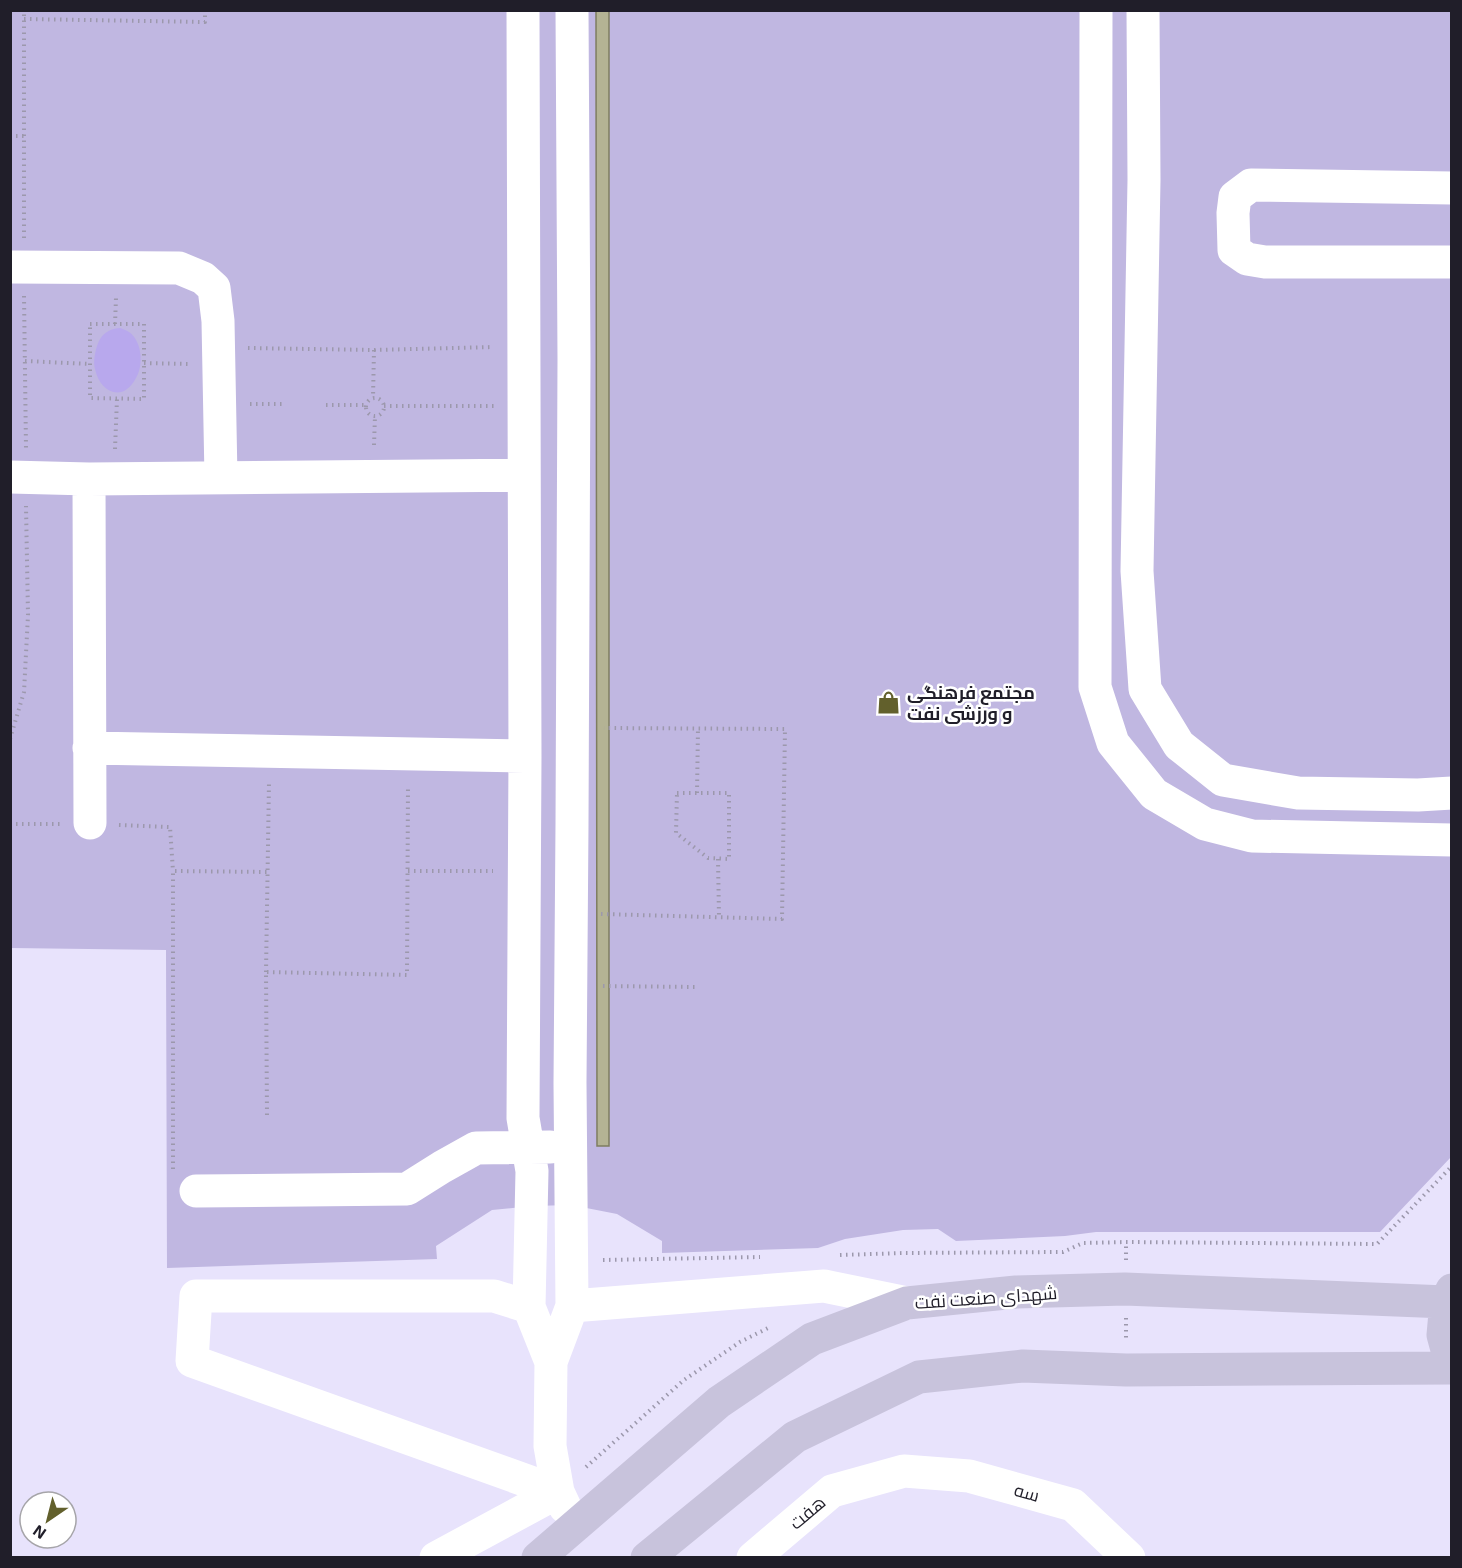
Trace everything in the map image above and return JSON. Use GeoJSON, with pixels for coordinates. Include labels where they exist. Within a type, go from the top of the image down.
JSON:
{"type":"FeatureCollection","features":[{"type":"Feature","properties":{"kind":"main road","name":"شهدای صنعت نفت"},"geometry":{"type":"LineString","coordinates":[[538,1557],[719,1402],[812,1339],[907,1303],[1016,1292],[1125,1289],[1449,1296]]}},
{"type":"Feature","properties":{"kind":"main road"},"geometry":{"type":"LineString","coordinates":[[647,1557],[795,1437],[919,1377],[1023,1366],[1126,1370],[1452,1368],[1443,1335],[1449,1296]]}},
{"type":"Feature","properties":{"kind":"street"},"geometry":{"type":"LineString","coordinates":[[523,10],[514,353],[524,475],[523,1118],[532,1171],[529,1307],[551,1362]]}},
{"type":"Feature","properties":{"kind":"street"},"geometry":{"type":"LineString","coordinates":[[572,10],[574,359],[570,1147],[572,1306],[551,1362],[550,1446],[558,1492],[574,1527]]}},
{"type":"Feature","properties":{"kind":"street"},"geometry":{"type":"LineString","coordinates":[[1096,10],[1095,687],[1113,743],[1154,794],[1205,824],[1252,836],[1452,840]]}},
{"type":"Feature","properties":{"kind":"street"},"geometry":{"type":"LineString","coordinates":[[1143,10],[1144,180],[1137,571],[1145,689],[1179,745],[1223,780],[1298,794],[1452,793]]}},
{"type":"Feature","properties":{"kind":"street"},"geometry":{"type":"LineString","coordinates":[[1096,180],[1144,180]]}},
{"type":"Feature","properties":{"kind":"street"},"geometry":{"type":"LineString","coordinates":[[1452,188],[1251,185],[1234,197],[1233,213],[1234,250],[1247,260],[1265,262],[1452,262]]}},
{"type":"Feature","properties":{"kind":"street"},"geometry":{"type":"LineString","coordinates":[[17,267],[179,268],[203,278],[214,288],[218,321],[220,477]]}},
{"type":"Feature","properties":{"kind":"street"},"geometry":{"type":"LineString","coordinates":[[514,353],[574,359]]}},
{"type":"Feature","properties":{"kind":"street"},"geometry":{"type":"LineString","coordinates":[[18,477],[102,479],[524,475]]}},
{"type":"Feature","properties":{"kind":"street"},"geometry":{"type":"LineString","coordinates":[[90,823],[89,748],[102,479]]}},
{"type":"Feature","properties":{"kind":"street"},"geometry":{"type":"LineString","coordinates":[[1096,570],[1137,571]]}},
{"type":"Feature","properties":{"kind":"street"},"geometry":{"type":"LineString","coordinates":[[89,748],[525,756]]}},
{"type":"Feature","properties":{"kind":"street"},"geometry":{"type":"LineString","coordinates":[[1297,837],[1298,794]]}},
{"type":"Feature","properties":{"kind":"street"},"geometry":{"type":"LineString","coordinates":[[525,824],[572,824]]}},
{"type":"Feature","properties":{"kind":"street"},"geometry":{"type":"LineString","coordinates":[[195,1191],[407,1189],[476,1148],[570,1147]]}},
{"type":"Feature","properties":{"kind":"street"},"geometry":{"type":"LineString","coordinates":[[572,1306],[824,1286],[907,1303]]}},
{"type":"Feature","properties":{"kind":"street"},"geometry":{"type":"LineString","coordinates":[[529,1307],[494,1296],[196,1296],[192,1361],[558,1492]]}},
{"type":"Feature","properties":{"kind":"street","name":"هفت"},"geometry":{"type":"LineString","coordinates":[[753,1557],[832,1491],[904,1472]]}},
{"type":"Feature","properties":{"kind":"street","name":"سه"},"geometry":{"type":"LineString","coordinates":[[904,1472],[969,1476],[1073,1505],[1129,1557]]}},
{"type":"Feature","properties":{"kind":"street"},"geometry":{"type":"LineString","coordinates":[[436,1557],[558,1492]]}},
{"type":"Feature","properties":{"kind":"path"},"geometry":{"type":"LineString","coordinates":[[10,739],[24,692],[28,615],[18,477],[25,361],[17,267],[24,136],[24,10]]}},
{"type":"Feature","properties":{"kind":"path"},"geometry":{"type":"LineString","coordinates":[[24,19],[205,22],[205,10]]}},
{"type":"Feature","properties":{"kind":"path"},"geometry":{"type":"LineString","coordinates":[[10,136],[24,136]]}},
{"type":"Feature","properties":{"kind":"path"},"geometry":{"type":"LineString","coordinates":[[90,324],[144,324],[144,363],[144,399],[90,398],[90,324]]}},
{"type":"Feature","properties":{"kind":"path"},"geometry":{"type":"LineString","coordinates":[[373,397],[374,350]]}},
{"type":"Feature","properties":{"kind":"path"},"geometry":{"type":"LineString","coordinates":[[144,363],[218,356],[374,350],[514,353]]}},
{"type":"Feature","properties":{"kind":"path"},"geometry":{"type":"LineString","coordinates":[[25,361],[90,364]]}},
{"type":"Feature","properties":{"kind":"path"},"geometry":{"type":"LineString","coordinates":[[373,397],[384,402],[385,408],[382,414],[376,416],[371,416],[366,411],[365,405],[373,397]]}},
{"type":"Feature","properties":{"kind":"path"},"geometry":{"type":"LineString","coordinates":[[102,479],[117,399]]}},
{"type":"Feature","properties":{"kind":"path"},"geometry":{"type":"LineString","coordinates":[[326,405],[365,405]]}},
{"type":"Feature","properties":{"kind":"path"},"geometry":{"type":"LineString","coordinates":[[384,406],[505,406]]}},
{"type":"Feature","properties":{"kind":"path"},"geometry":{"type":"LineString","coordinates":[[571,914],[782,919],[785,729],[603,728]]}},
{"type":"Feature","properties":{"kind":"path"},"geometry":{"type":"LineString","coordinates":[[697,793],[698,728]]}},
{"type":"Feature","properties":{"kind":"path"},"geometry":{"type":"LineString","coordinates":[[267,1115],[266,972],[270,751]]}},
{"type":"Feature","properties":{"kind":"path"},"geometry":{"type":"LineString","coordinates":[[266,972],[407,975],[408,754]]}},
{"type":"Feature","properties":{"kind":"path"},"geometry":{"type":"LineString","coordinates":[[676,793],[697,793],[729,794],[729,859],[708,858],[676,833],[676,793]]}},
{"type":"Feature","properties":{"kind":"path"},"geometry":{"type":"LineString","coordinates":[[718,859],[719,917]]}},
{"type":"Feature","properties":{"kind":"path"},"geometry":{"type":"LineString","coordinates":[[407,871],[503,871]]}},
{"type":"Feature","properties":{"kind":"path"},"geometry":{"type":"LineString","coordinates":[[195,1191],[173,1192],[173,872],[268,872]]}},
{"type":"Feature","properties":{"kind":"path"},"geometry":{"type":"LineString","coordinates":[[603,986],[695,987]]}},
{"type":"Feature","properties":{"kind":"path"},"geometry":{"type":"LineString","coordinates":[[834,1256],[1063,1252],[1083,1244],[1126,1242],[1377,1244],[1452,1166]]}},
{"type":"Feature","properties":{"kind":"path"},"geometry":{"type":"LineString","coordinates":[[571,1261],[763,1257]]}},
{"type":"Feature","properties":{"kind":"shaded area"},"geometry":{"type":"Polygon","coordinates":[[[11,11],[1451,11],[1451,1157],[1380,1232],[1096,1232],[1065,1236],[956,1241],[938,1229],[903,1230],[845,1239],[818,1248],[662,1253],[662,1241],[617,1214],[571,1205],[532,1206],[492,1210],[436,1246],[437,1259],[167,1268],[166,950],[11,948],[11,11]]]}},
{"type":"Feature","properties":{"kind":"shaded area"},"geometry":{"type":"Polygon","coordinates":[[[120,328],[129,332],[137,341],[141,360],[139,373],[131,386],[125,391],[113,392],[102,384],[95,369],[94,360],[97,346],[103,335],[120,328]]]}},
{"type":"Feature","properties":{"kind":"building"},"geometry":{"type":"Polygon","coordinates":[[[596,10],[609,10],[609,1146],[597,1146],[596,10]]]}},
{"type":"Feature","properties":{"kind":"place","name":"مجتمع فرهنگى و ورزشى نفت"},"geometry":{"type":"Point","coordinates":[889,702]}}]}
